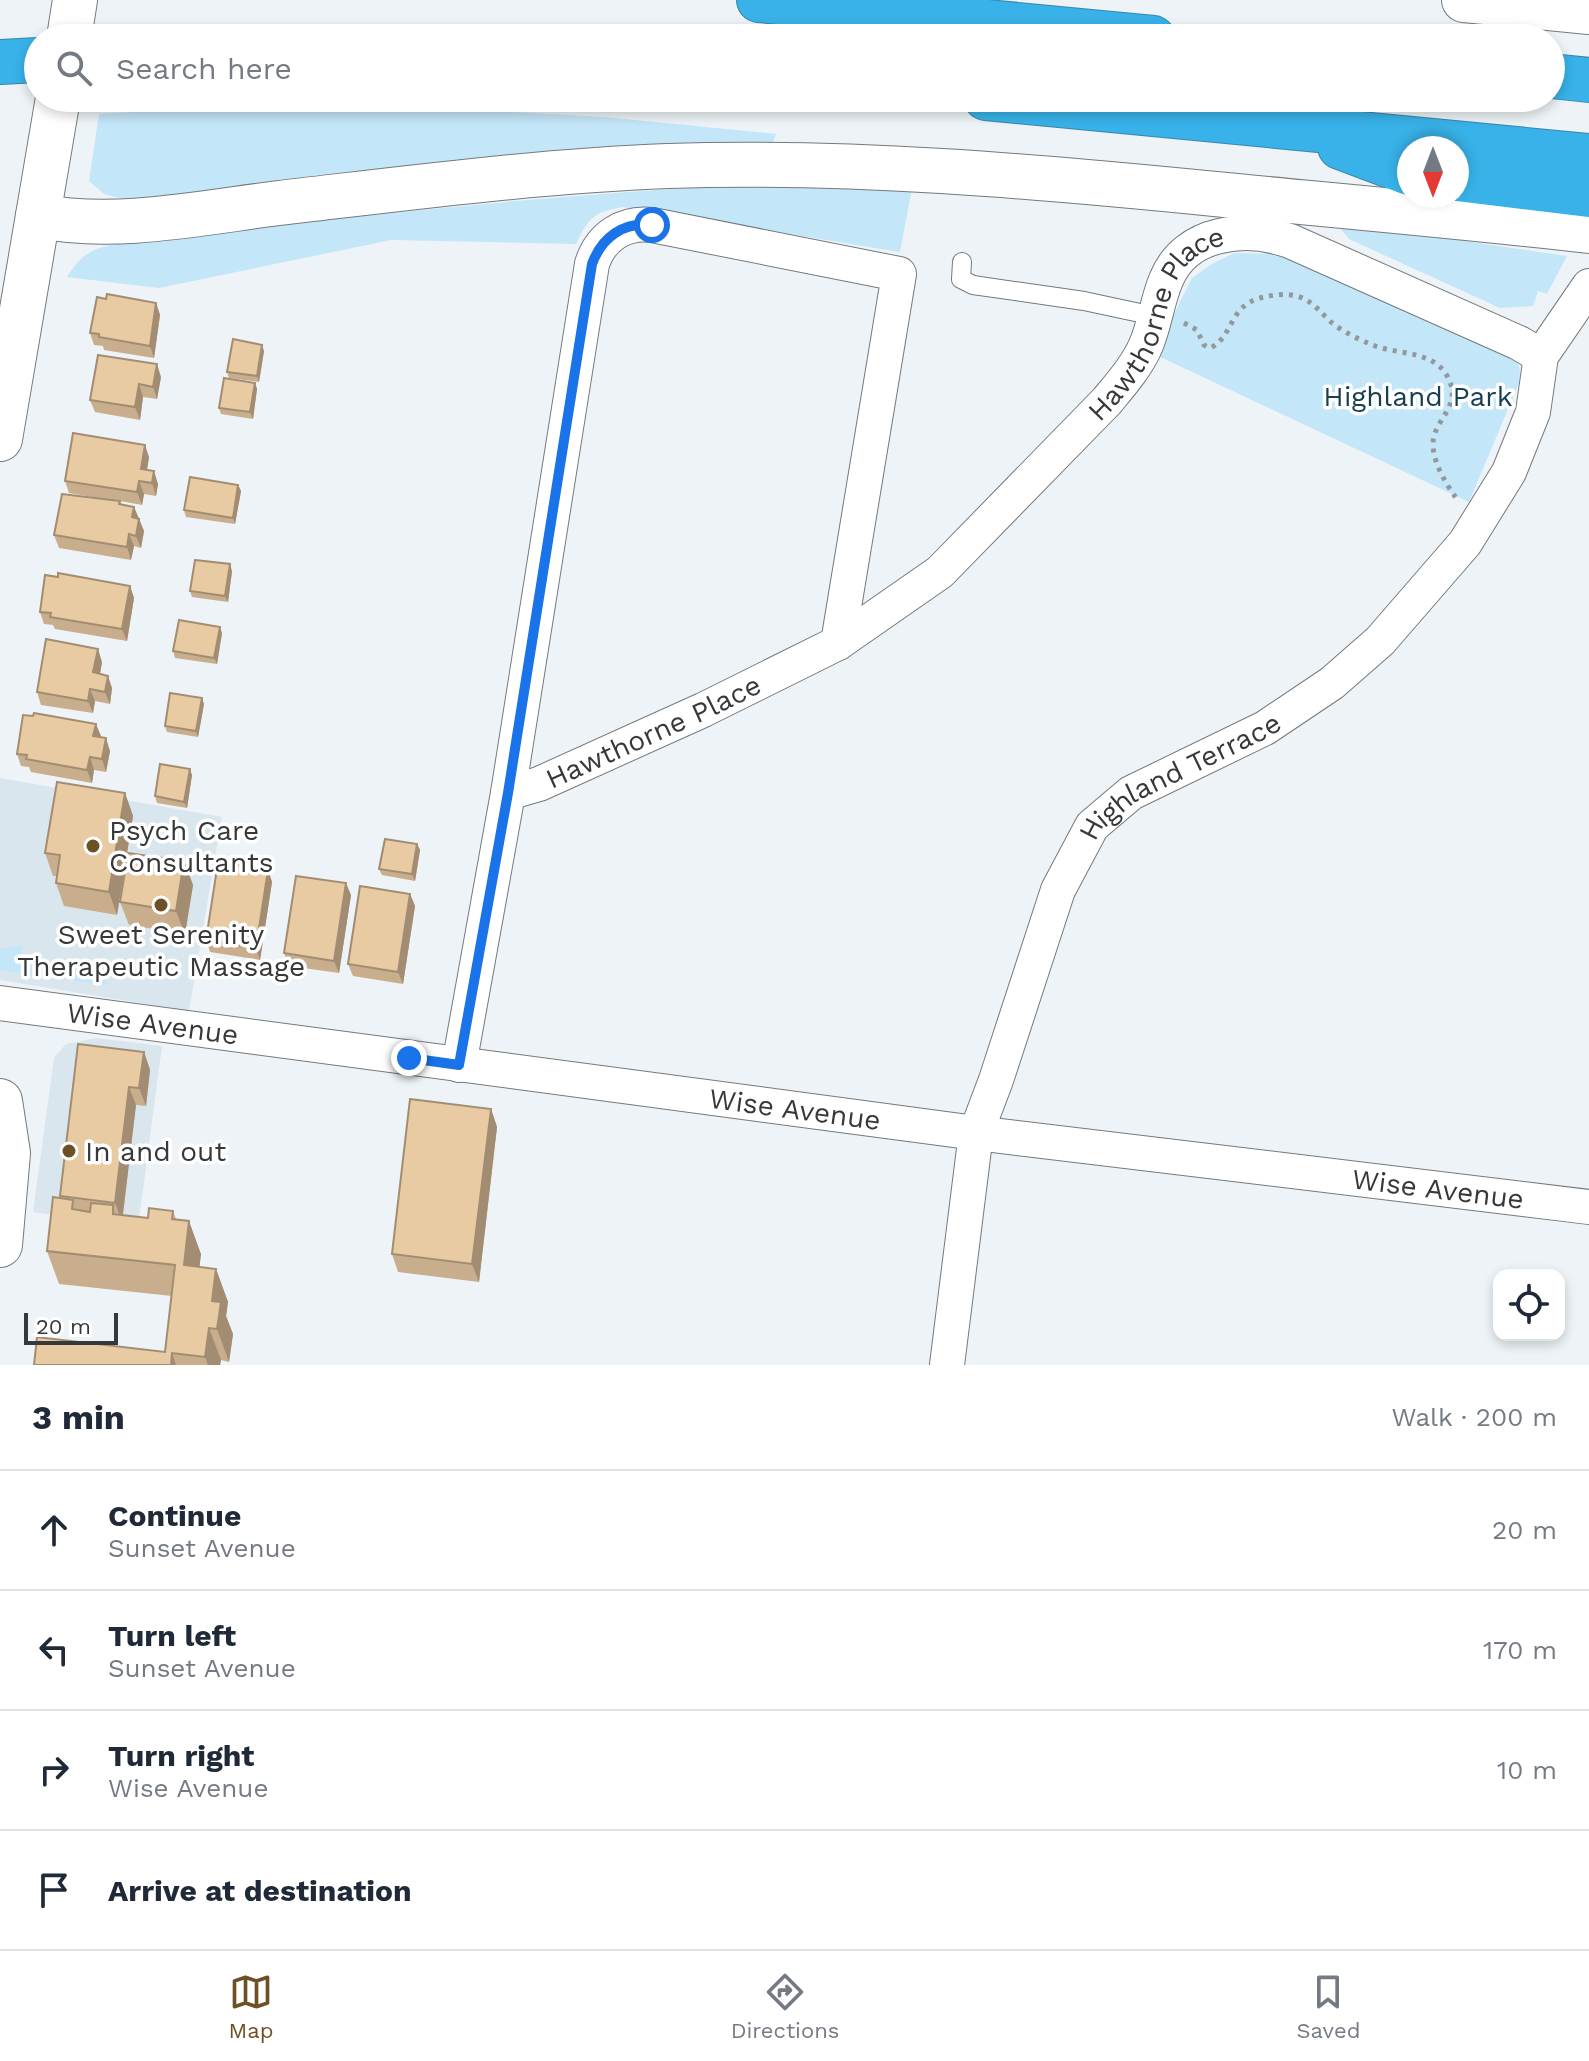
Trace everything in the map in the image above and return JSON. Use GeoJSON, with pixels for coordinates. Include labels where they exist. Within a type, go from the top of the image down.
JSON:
{"type":"FeatureCollection","features":[{"type":"Feature","properties":{"kind":"highway"},"geometry":{"type":"LineString","coordinates":[[759,0],[1008,24]]}},
{"type":"Feature","properties":{"kind":"highway"},"geometry":{"type":"LineString","coordinates":[[0,62],[24,61]]}},
{"type":"Feature","properties":{"kind":"highway"},"geometry":{"type":"LineString","coordinates":[[1565,77],[1589,80]]}},
{"type":"Feature","properties":{"kind":"highway"},"geometry":{"type":"LineString","coordinates":[[1129,112],[1589,156]]}},
{"type":"Feature","properties":{"kind":"highway"},"geometry":{"type":"LineString","coordinates":[[1293,128],[1397,168]]}},
{"type":"Feature","properties":{"kind":"highway"},"geometry":{"type":"LineString","coordinates":[[1469,180],[1589,195]]}},
{"type":"Feature","properties":{"kind":"street"},"geometry":{"type":"LineString","coordinates":[[71,24],[75,0]]}},
{"type":"Feature","properties":{"kind":"street"},"geometry":{"type":"LineString","coordinates":[[1464,0],[1589,12]]}},
{"type":"Feature","properties":{"kind":"street"},"geometry":{"type":"LineString","coordinates":[[0,439],[56,112]]}},
{"type":"Feature","properties":{"kind":"street"},"geometry":{"type":"LineString","coordinates":[[38,216],[63,221],[126,220],[490,178],[586,170],[823,165],[1097,183],[1589,231]]}},
{"type":"Feature","properties":{"kind":"street"},"geometry":{"type":"LineString","coordinates":[[459,1065],[508,793],[592,264],[603,242],[627,226],[652,225],[899,274],[838,643]]}},
{"type":"Feature","properties":{"kind":"street","name":"Hawthorne Place"},"geometry":{"type":"LineString","coordinates":[[508,793],[539,784],[690,717],[838,643],[940,572],[1107,401],[1137,362],[1147,343],[1167,276],[1197,245],[1218,235],[1270,234],[1519,343],[1541,356]]}},
{"type":"Feature","properties":{"kind":"street","name":"Highland Terrace"},"geometry":{"type":"LineString","coordinates":[[947,1365],[976,1133],[1058,890],[1092,826],[1131,793],[1265,728],[1332,683],[1380,641],[1465,543],[1509,472],[1533,412],[1541,356],[1582,305]]}},
{"type":"Feature","properties":{"kind":"street","name":"Wise Avenue"},"geometry":{"type":"LineString","coordinates":[[0,1003],[976,1133],[1589,1207]]}},
{"type":"Feature","properties":{"kind":"street"},"geometry":{"type":"LineString","coordinates":[[0,1101],[8,1153],[0,1245]]}},
{"type":"Feature","properties":{"kind":"lane"},"geometry":{"type":"LineString","coordinates":[[962,262],[961,279],[973,285],[1084,301],[1154,316]]}},
{"type":"Feature","properties":{"kind":"path"},"geometry":{"type":"LineString","coordinates":[[1154,316],[1197,330],[1204,345],[1210,348],[1217,345],[1238,310],[1257,299],[1280,294],[1298,297],[1316,306],[1333,323],[1369,344],[1431,359],[1448,378],[1453,400],[1434,434],[1433,446],[1446,483],[1464,509]]}},
{"type":"Feature","properties":{"kind":"shaded area"},"geometry":{"type":"Polygon","coordinates":[[[0,778],[222,817],[189,1011],[0,980],[0,778]]]}},
{"type":"Feature","properties":{"kind":"shaded area"},"geometry":{"type":"Polygon","coordinates":[[[96,1038],[162,1046],[138,1227],[33,1212],[54,1058],[66,1044],[96,1038]]]}},
{"type":"Feature","properties":{"kind":"green space"},"geometry":{"type":"Polygon","coordinates":[[[514,112],[604,117],[776,134],[771,148],[131,201],[104,194],[89,181],[99,114],[514,112]]]}},
{"type":"Feature","properties":{"kind":"green space"},"geometry":{"type":"Polygon","coordinates":[[[757,184],[912,188],[900,252],[623,207],[594,217],[576,244],[391,240],[159,288],[67,277],[90,252],[122,243],[439,208],[757,184]]]}},
{"type":"Feature","properties":{"kind":"green space"},"geometry":{"type":"Polygon","coordinates":[[[1335,222],[1567,256],[1547,294],[1538,291],[1533,306],[1500,308],[1349,239],[1335,222]]]}},
{"type":"Feature","properties":{"kind":"green space","name":"Highland Park"},"geometry":{"type":"Polygon","coordinates":[[[1234,253],[1283,254],[1515,357],[1520,369],[1519,383],[1469,502],[1154,354],[1192,278],[1234,253]]]}},
{"type":"Feature","properties":{"kind":"green space"},"geometry":{"type":"Polygon","coordinates":[[[22,945],[22,964],[107,974],[106,985],[0,970],[0,949],[22,945]]]}},
{"type":"Feature","properties":{"kind":"building"},"geometry":{"type":"Polygon","coordinates":[[[107,294],[156,303],[150,346],[90,333],[97,297],[106,299],[107,294]]]}},
{"type":"Feature","properties":{"kind":"building"},"geometry":{"type":"Polygon","coordinates":[[[233,339],[262,345],[257,376],[227,372],[233,339]]]}},
{"type":"Feature","properties":{"kind":"building"},"geometry":{"type":"Polygon","coordinates":[[[98,355],[157,364],[153,387],[139,384],[135,407],[90,400],[98,355]]]}},
{"type":"Feature","properties":{"kind":"building"},"geometry":{"type":"Polygon","coordinates":[[[224,378],[255,383],[250,412],[219,408],[224,378]]]}},
{"type":"Feature","properties":{"kind":"building"},"geometry":{"type":"Polygon","coordinates":[[[73,433],[145,445],[141,469],[154,471],[152,483],[139,481],[137,492],[65,481],[73,433]]]}},
{"type":"Feature","properties":{"kind":"building"},"geometry":{"type":"Polygon","coordinates":[[[190,477],[238,485],[233,518],[184,510],[190,477]]]}},
{"type":"Feature","properties":{"kind":"building"},"geometry":{"type":"Polygon","coordinates":[[[62,494],[120,501],[119,504],[134,507],[132,517],[139,519],[136,536],[129,534],[127,547],[54,535],[62,494]]]}},
{"type":"Feature","properties":{"kind":"building"},"geometry":{"type":"Polygon","coordinates":[[[195,560],[230,564],[225,596],[190,591],[195,560]]]}},
{"type":"Feature","properties":{"kind":"building"},"geometry":{"type":"Polygon","coordinates":[[[58,573],[130,586],[122,629],[50,617],[51,613],[40,612],[45,575],[58,577],[58,573]]]}},
{"type":"Feature","properties":{"kind":"building"},"geometry":{"type":"Polygon","coordinates":[[[179,620],[220,627],[214,658],[173,651],[179,620]]]}},
{"type":"Feature","properties":{"kind":"building"},"geometry":{"type":"Polygon","coordinates":[[[46,639],[98,649],[93,672],[108,676],[105,692],[90,689],[88,701],[37,692],[46,639]]]}},
{"type":"Feature","properties":{"kind":"building"},"geometry":{"type":"Polygon","coordinates":[[[170,693],[202,698],[196,731],[165,726],[170,693]]]}},
{"type":"Feature","properties":{"kind":"building"},"geometry":{"type":"Polygon","coordinates":[[[34,713],[96,724],[93,736],[106,738],[102,759],[90,757],[87,770],[26,759],[27,755],[17,754],[23,715],[33,716],[34,713]]]}},
{"type":"Feature","properties":{"kind":"building"},"geometry":{"type":"Polygon","coordinates":[[[160,764],[190,769],[184,802],[155,796],[160,764]]]}},
{"type":"Feature","properties":{"kind":"building","name":"Psych Care Consultants"},"geometry":{"type":"Polygon","coordinates":[[[57,782],[125,793],[109,892],[56,883],[60,855],[45,853],[57,782]]]}},
{"type":"Feature","properties":{"kind":"building"},"geometry":{"type":"Polygon","coordinates":[[[385,839],[417,844],[412,874],[379,869],[385,839]]]}},
{"type":"Feature","properties":{"kind":"building"},"geometry":{"type":"Polygon","coordinates":[[[128,853],[184,861],[176,911],[120,902],[128,853]]]}},
{"type":"Feature","properties":{"kind":"building"},"geometry":{"type":"Polygon","coordinates":[[[218,862],[268,870],[256,948],[206,940],[218,862]]]}},
{"type":"Feature","properties":{"kind":"building"},"geometry":{"type":"Polygon","coordinates":[[[296,876],[346,883],[334,961],[284,953],[296,876]]]}},
{"type":"Feature","properties":{"kind":"building"},"geometry":{"type":"Polygon","coordinates":[[[360,886],[410,894],[398,972],[348,964],[360,886]]]}},
{"type":"Feature","properties":{"kind":"building"},"geometry":{"type":"Polygon","coordinates":[[[78,1044],[144,1052],[139,1088],[129,1087],[115,1203],[60,1196],[78,1044]]]}},
{"type":"Feature","properties":{"kind":"building"},"geometry":{"type":"Polygon","coordinates":[[[410,1099],[491,1109],[472,1264],[392,1254],[410,1099]]]}},
{"type":"Feature","properties":{"kind":"building"},"geometry":{"type":"Polygon","coordinates":[[[53,1197],[73,1200],[72,1209],[90,1212],[91,1203],[113,1205],[113,1214],[148,1218],[149,1208],[173,1211],[172,1219],[189,1221],[184,1265],[216,1269],[212,1301],[221,1302],[217,1329],[209,1328],[205,1357],[172,1353],[171,1365],[34,1365],[37,1337],[165,1352],[175,1265],[47,1251],[53,1197]]]}},
{"type":"Feature","properties":{"kind":"place","name":"Psych Care Consultants"},"geometry":{"type":"Point","coordinates":[93,846]}},
{"type":"Feature","properties":{"kind":"place","name":"Sweet Serenity Therapeutic Massage"},"geometry":{"type":"Point","coordinates":[161,905]}},
{"type":"Feature","properties":{"kind":"place","name":"In and out"},"geometry":{"type":"Point","coordinates":[69,1151]}},
{"type":"Feature","properties":{"kind":"route"},"geometry":{"type":"LineString","coordinates":[[409,1058],[459,1065],[508,793],[592,264],[598,249],[610,235],[627,226],[652,225]]}}]}
